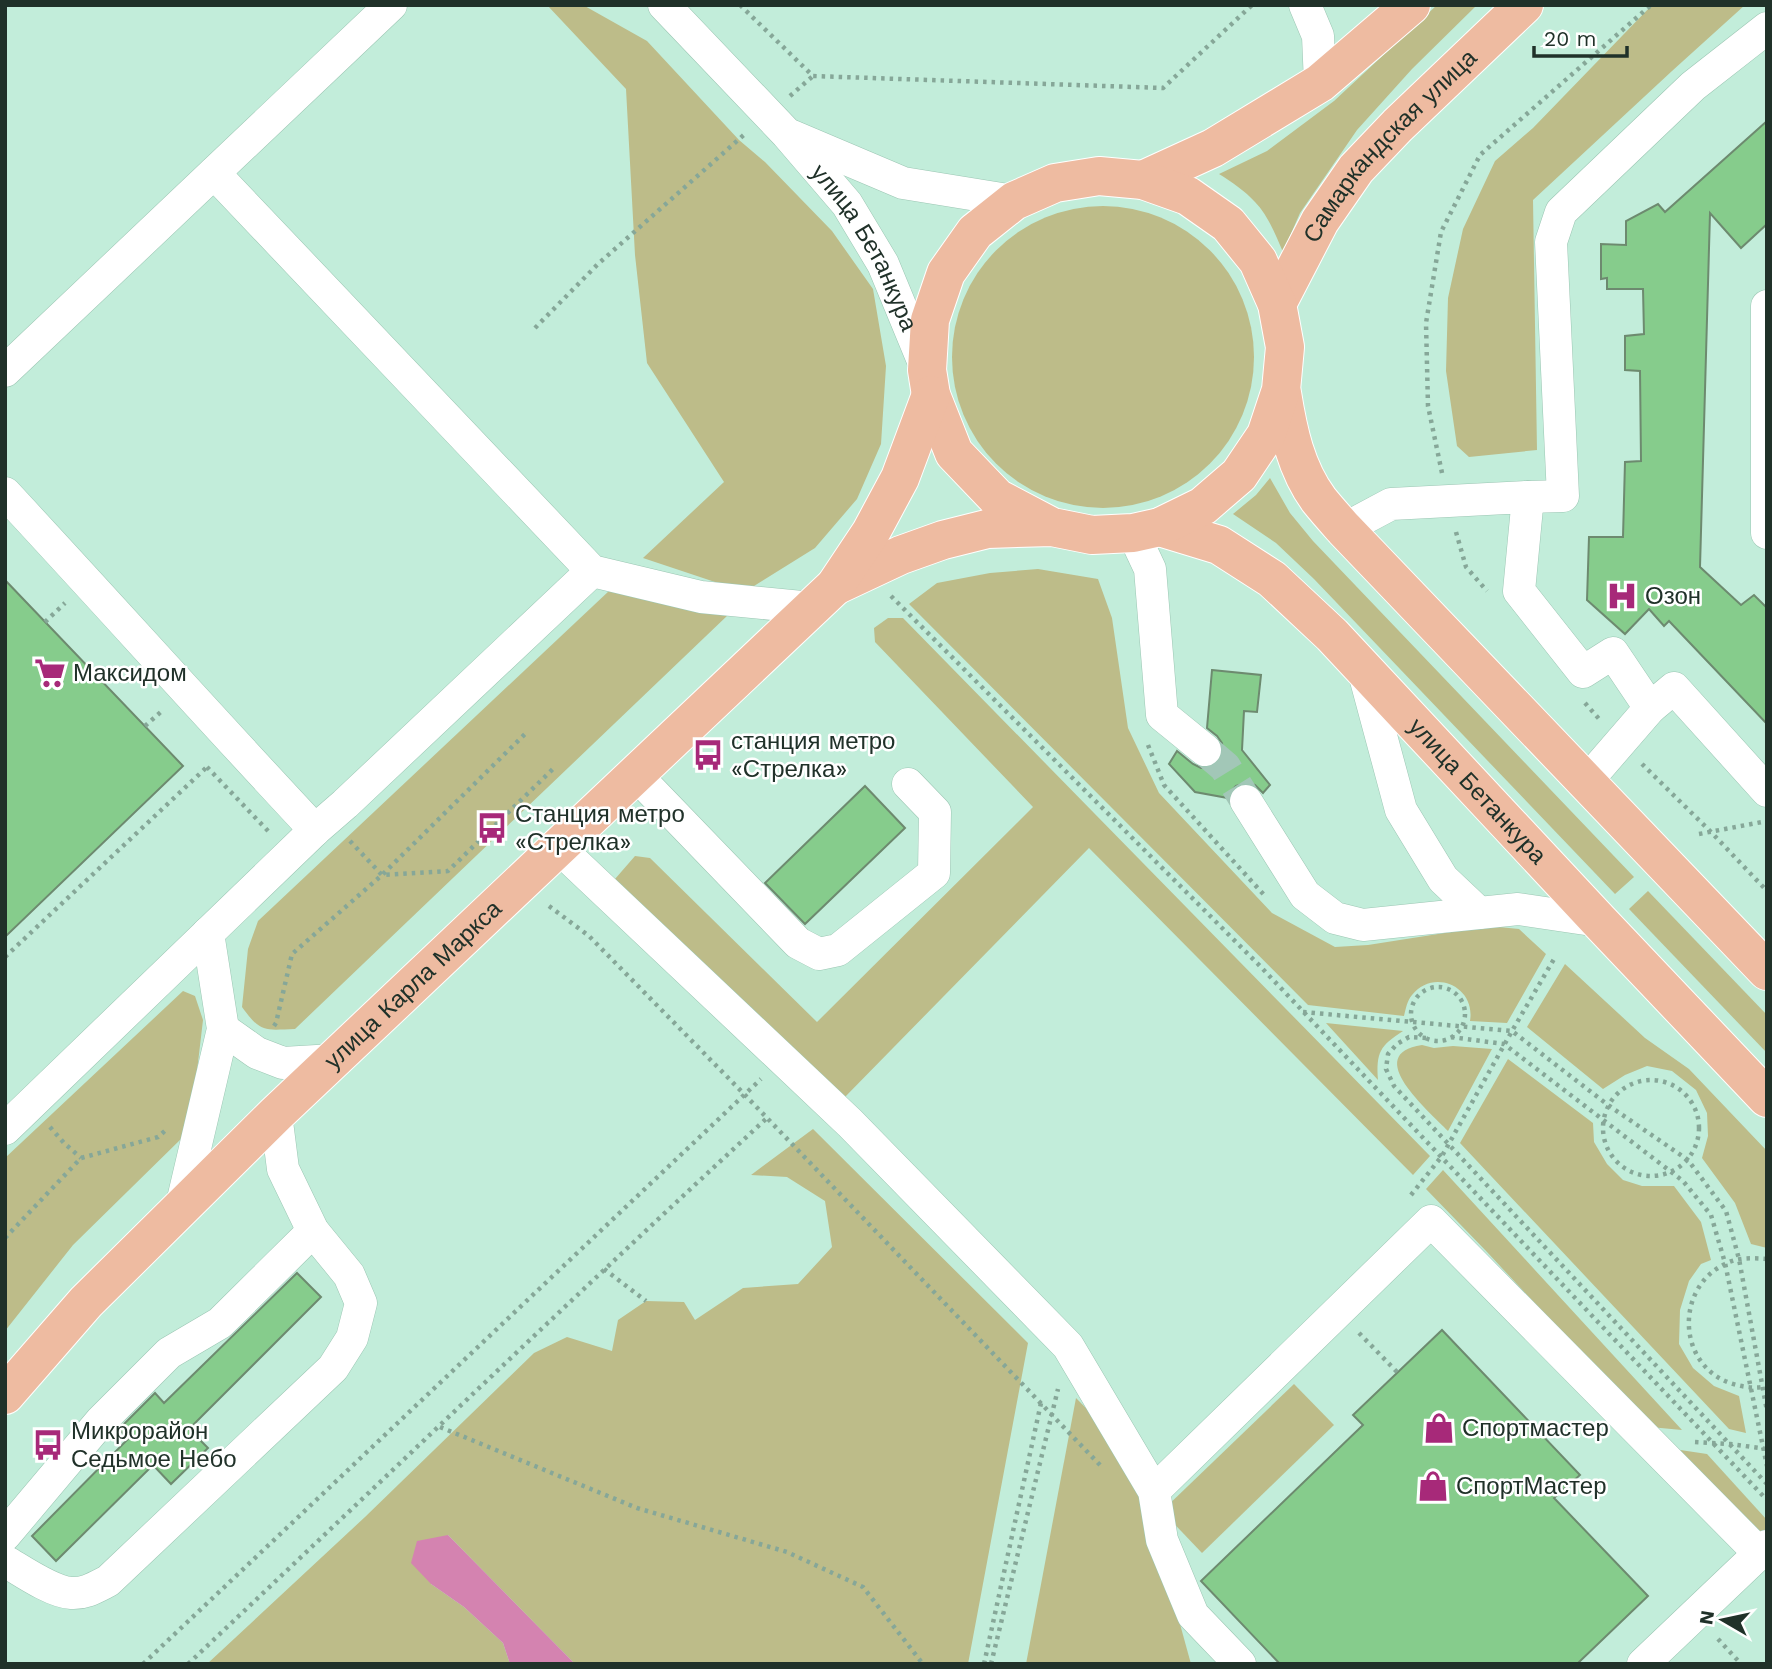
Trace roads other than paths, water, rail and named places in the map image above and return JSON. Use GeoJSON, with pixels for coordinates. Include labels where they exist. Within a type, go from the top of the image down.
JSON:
{"type":"FeatureCollection","features":[{"type":"Feature","properties":{"kind":"main road"},"geometry":{"type":"LineString","coordinates":[[1143,180],[1213,148],[1320,83],[1411,5]]}},
{"type":"Feature","properties":{"kind":"main road","name":"Самаркандская улица"},"geometry":{"type":"LineString","coordinates":[[1277,304],[1320,221],[1356,169],[1398,125],[1524,5]]}},
{"type":"Feature","properties":{"kind":"main road"},"geometry":{"type":"LineString","coordinates":[[823,597],[871,532],[900,478],[929,382],[930,320],[946,273],[975,232],[1014,201],[1055,183],[1099,176],[1143,180],[1188,196],[1228,224],[1258,261],[1277,304],[1284,347],[1282,390],[1287,429],[1300,466],[1318,499],[1767,971]]}},
{"type":"Feature","properties":{"kind":"main road"},"geometry":{"type":"LineString","coordinates":[[929,382],[954,453],[997,498],[1052,527]]}},
{"type":"Feature","properties":{"kind":"main road"},"geometry":{"type":"LineString","coordinates":[[823,597],[901,555],[943,540],[988,529],[1052,527],[1092,535],[1146,530],[1203,506],[1239,475],[1266,435],[1282,390]]}},
{"type":"Feature","properties":{"kind":"main road","name":"улица Бетанкура"},"geometry":{"type":"LineString","coordinates":[[1146,530],[1219,545],[1272,579],[1363,667],[1767,1098]]}},
{"type":"Feature","properties":{"kind":"main road","name":"улица Карла Маркса"},"geometry":{"type":"LineString","coordinates":[[5,1395],[86,1302],[276,1114],[823,597]]}},
{"type":"Feature","properties":{"kind":"street"},"geometry":{"type":"LineString","coordinates":[[5,371],[391,5]]}},
{"type":"Feature","properties":{"kind":"street"},"geometry":{"type":"LineString","coordinates":[[1305,5],[1318,36],[1320,83]]}},
{"type":"Feature","properties":{"kind":"street","name":"улица Бетанкура"},"geometry":{"type":"LineString","coordinates":[[664,10],[777,124],[847,204],[883,264],[929,382]]}},
{"type":"Feature","properties":{"kind":"street"},"geometry":{"type":"LineString","coordinates":[[1344,529],[1391,504],[1563,496],[1551,242],[1561,212],[1693,86],[1767,28]]}},
{"type":"Feature","properties":{"kind":"street","name":"улица Бетанкура"},"geometry":{"type":"LineString","coordinates":[[777,124],[903,183],[1014,201]]}},
{"type":"Feature","properties":{"kind":"street"},"geometry":{"type":"LineString","coordinates":[[214,173],[592,571],[701,597],[823,597]]}},
{"type":"Feature","properties":{"kind":"street"},"geometry":{"type":"LineString","coordinates":[[1767,306],[1767,533]]}},
{"type":"Feature","properties":{"kind":"street"},"geometry":{"type":"LineString","coordinates":[[5,493],[315,830]]}},
{"type":"Feature","properties":{"kind":"street"},"geometry":{"type":"LineString","coordinates":[[1528,497],[1520,591],[1583,671],[1613,653],[1650,708]]}},
{"type":"Feature","properties":{"kind":"street"},"geometry":{"type":"LineString","coordinates":[[1146,530],[1162,715],[1205,750]]}},
{"type":"Feature","properties":{"kind":"street"},"geometry":{"type":"LineString","coordinates":[[5,1129],[315,830],[592,571]]}},
{"type":"Feature","properties":{"kind":"street"},"geometry":{"type":"LineString","coordinates":[[1363,667],[1401,810],[1443,879],[1479,913]]}},
{"type":"Feature","properties":{"kind":"street"},"geometry":{"type":"LineString","coordinates":[[1586,782],[1650,708],[1674,688],[1767,791]]}},
{"type":"Feature","properties":{"kind":"street"},"geometry":{"type":"LineString","coordinates":[[636,775],[798,943],[819,954],[838,950],[934,873],[935,812],[908,784]]}},
{"type":"Feature","properties":{"kind":"street"},"geometry":{"type":"LineString","coordinates":[[1246,801],[1305,895],[1335,918],[1363,925],[1518,909],[1599,921]]}},
{"type":"Feature","properties":{"kind":"street"},"geometry":{"type":"LineString","coordinates":[[559,848],[850,1123],[1068,1346],[1154,1491],[1162,1540],[1193,1615],[1240,1664]]}},
{"type":"Feature","properties":{"kind":"street"},"geometry":{"type":"LineString","coordinates":[[181,1209],[223,1030],[208,933]]}},
{"type":"Feature","properties":{"kind":"street"},"geometry":{"type":"LineString","coordinates":[[223,1030],[257,1053],[282,1063],[334,1060]]}},
{"type":"Feature","properties":{"kind":"street"},"geometry":{"type":"LineString","coordinates":[[5,1561],[44,1584],[70,1593],[90,1591],[108,1581],[333,1368],[352,1338],[361,1303],[349,1275],[313,1231],[283,1169],[276,1114]]}},
{"type":"Feature","properties":{"kind":"street"},"geometry":{"type":"LineString","coordinates":[[1154,1491],[1431,1221],[1643,1436],[1763,1549],[1643,1664]]}},
{"type":"Feature","properties":{"kind":"street"},"geometry":{"type":"LineString","coordinates":[[5,1535],[101,1421],[169,1353],[220,1323],[313,1231]]}},
{"type":"Feature","properties":{"kind":"tunnel"},"geometry":{"type":"LineString","coordinates":[[1205,750],[1225,767],[1246,801]]}},
{"type":"Feature","properties":{"kind":"place","name":"Озон"},"geometry":{"type":"Point","coordinates":[1622,596]}},
{"type":"Feature","properties":{"kind":"place","name":"Максидом"},"geometry":{"type":"Point","coordinates":[50,673]}},
{"type":"Feature","properties":{"kind":"place","name":"станция метро «Стрелка»"},"geometry":{"type":"Point","coordinates":[708,755]}},
{"type":"Feature","properties":{"kind":"place","name":"Станция метро «Стрелка»"},"geometry":{"type":"Point","coordinates":[492,828]}},
{"type":"Feature","properties":{"kind":"place","name":"Спортмастер"},"geometry":{"type":"Point","coordinates":[1439,1428]}},
{"type":"Feature","properties":{"kind":"place","name":"Микрорайон Седьмое Небо"},"geometry":{"type":"Point","coordinates":[48,1445]}},
{"type":"Feature","properties":{"kind":"place","name":"СпортМастер"},"geometry":{"type":"Point","coordinates":[1433,1486]}}]}
